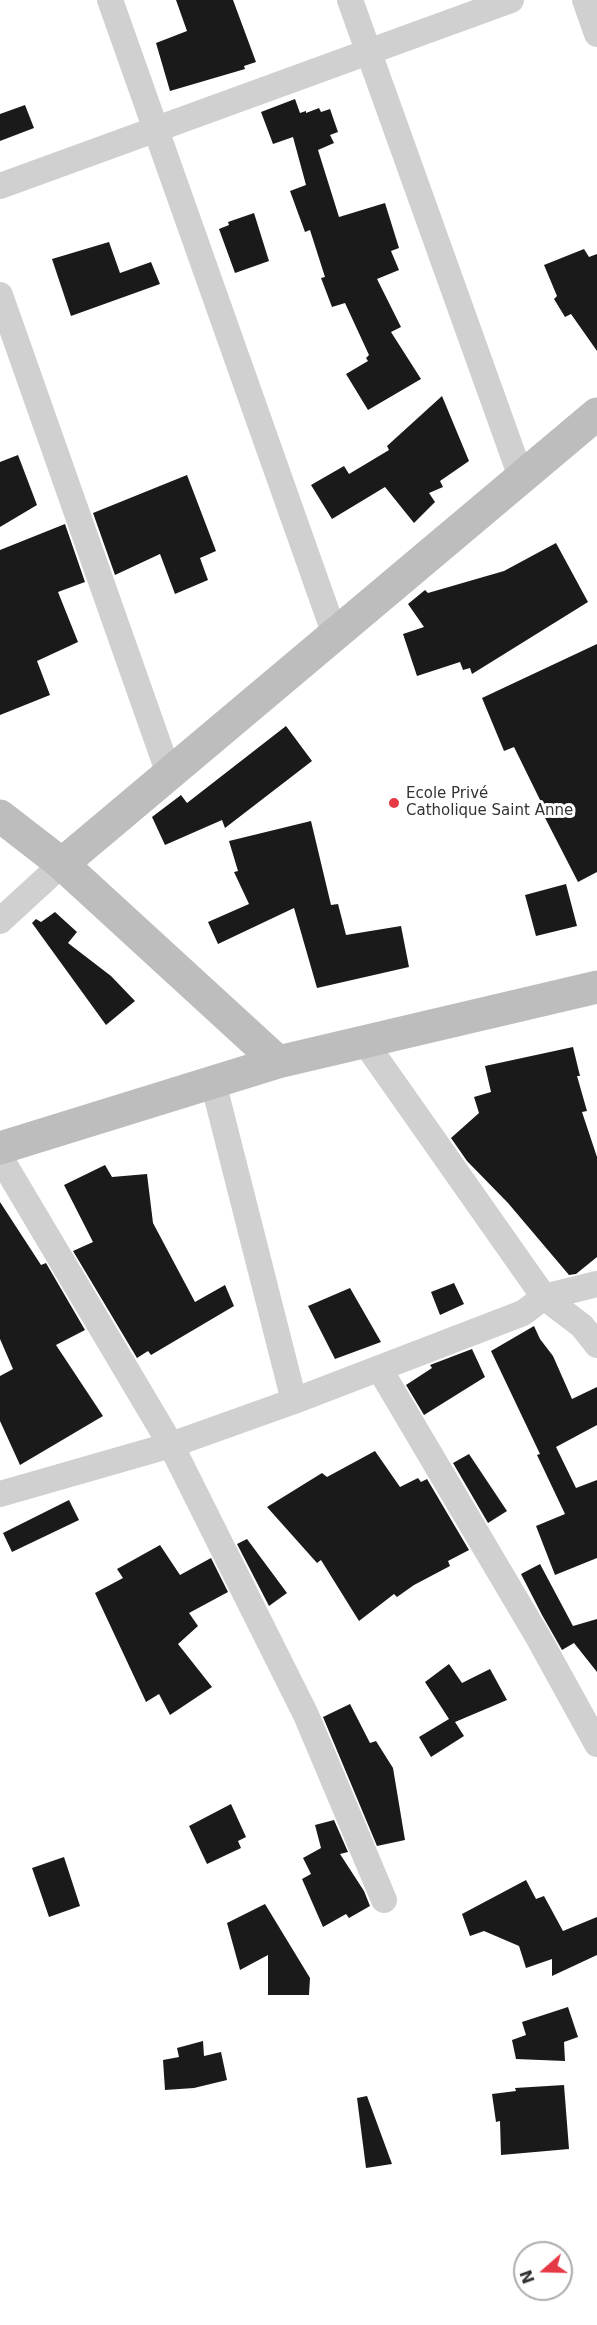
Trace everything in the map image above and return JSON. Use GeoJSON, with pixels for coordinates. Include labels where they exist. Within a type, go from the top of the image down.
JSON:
{"type":"FeatureCollection","features":[{"type":"Feature","properties":{"kind":"street"},"geometry":{"type":"LineString","coordinates":[[110,0],[335,635]]}},
{"type":"Feature","properties":{"kind":"street"},"geometry":{"type":"LineString","coordinates":[[350,0],[521,477]]}},
{"type":"Feature","properties":{"kind":"street"},"geometry":{"type":"LineString","coordinates":[[0,186],[511,0]]}},
{"type":"Feature","properties":{"kind":"street"},"geometry":{"type":"LineString","coordinates":[[585,0],[597,34]]}},
{"type":"Feature","properties":{"kind":"street"},"geometry":{"type":"LineString","coordinates":[[0,295],[169,774]]}},
{"type":"Feature","properties":{"kind":"street"},"geometry":{"type":"LineString","coordinates":[[0,921],[62,864],[521,477],[594,425]]}},
{"type":"Feature","properties":{"kind":"street"},"geometry":{"type":"LineString","coordinates":[[0,816],[62,864],[278,1062]]}},
{"type":"Feature","properties":{"kind":"street"},"geometry":{"type":"LineString","coordinates":[[0,1148],[278,1062],[597,987]]}},
{"type":"Feature","properties":{"kind":"street"},"geometry":{"type":"LineString","coordinates":[[364,1041],[544,1297],[582,1326],[597,1345]]}},
{"type":"Feature","properties":{"kind":"street"},"geometry":{"type":"LineString","coordinates":[[213,1082],[294,1401]]}},
{"type":"Feature","properties":{"kind":"street"},"geometry":{"type":"LineString","coordinates":[[0,1157],[171,1444],[306,1715],[384,1900]]}},
{"type":"Feature","properties":{"kind":"street"},"geometry":{"type":"LineString","coordinates":[[0,1494],[171,1444],[294,1401],[523,1313],[544,1297],[597,1284]]}},
{"type":"Feature","properties":{"kind":"street"},"geometry":{"type":"LineString","coordinates":[[379,1368],[538,1637],[597,1744]]}},
{"type":"Feature","properties":{"kind":"building"},"geometry":{"type":"Polygon","coordinates":[[[176,0],[233,0],[256,62],[244,66],[245,69],[170,91],[156,43],[187,31],[176,0]]]}},
{"type":"Feature","properties":{"kind":"building"},"geometry":{"type":"Polygon","coordinates":[[[295,99],[300,113],[319,108],[321,112],[330,109],[338,132],[330,135],[334,143],[318,150],[339,217],[385,203],[399,248],[391,251],[399,270],[377,279],[401,327],[391,332],[421,379],[368,410],[346,374],[368,361],[366,358],[369,355],[345,303],[332,307],[321,278],[325,277],[310,230],[305,232],[290,191],[306,185],[293,137],[273,144],[261,112],[295,99]]]}},
{"type":"Feature","properties":{"kind":"building"},"geometry":{"type":"Polygon","coordinates":[[[25,105],[34,128],[0,141],[0,114],[25,105]]]}},
{"type":"Feature","properties":{"kind":"building"},"geometry":{"type":"Polygon","coordinates":[[[254,213],[269,261],[235,273],[219,229],[229,225],[228,222],[254,213]]]}},
{"type":"Feature","properties":{"kind":"building"},"geometry":{"type":"Polygon","coordinates":[[[109,242],[120,273],[151,262],[160,284],[71,316],[52,259],[109,242]]]}},
{"type":"Feature","properties":{"kind":"building"},"geometry":{"type":"Polygon","coordinates":[[[584,249],[589,257],[597,254],[597,351],[571,314],[565,317],[554,299],[557,296],[544,265],[584,249]]]}},
{"type":"Feature","properties":{"kind":"building"},"geometry":{"type":"Polygon","coordinates":[[[442,396],[469,461],[440,481],[443,487],[429,493],[435,502],[414,523],[385,487],[332,519],[311,485],[344,466],[349,474],[389,450],[387,446],[442,396]]]}},
{"type":"Feature","properties":{"kind":"building"},"geometry":{"type":"Polygon","coordinates":[[[18,455],[37,505],[0,527],[0,462],[18,455]]]}},
{"type":"Feature","properties":{"kind":"building"},"geometry":{"type":"Polygon","coordinates":[[[187,475],[216,551],[200,558],[208,580],[175,594],[160,554],[115,575],[93,513],[187,475]]]}},
{"type":"Feature","properties":{"kind":"building"},"geometry":{"type":"Polygon","coordinates":[[[65,524],[85,582],[58,592],[78,642],[37,661],[50,695],[0,715],[0,550],[65,524]]]}},
{"type":"Feature","properties":{"kind":"building"},"geometry":{"type":"Polygon","coordinates":[[[556,543],[588,602],[472,674],[470,668],[463,670],[460,662],[417,676],[403,634],[424,627],[408,604],[425,590],[428,593],[504,571],[556,543]]]}},
{"type":"Feature","properties":{"kind":"building"},"geometry":{"type":"Polygon","coordinates":[[[597,644],[597,872],[578,882],[541,810],[544,808],[514,747],[504,751],[482,698],[597,644]]]}},
{"type":"Feature","properties":{"kind":"building"},"geometry":{"type":"Polygon","coordinates":[[[286,726],[312,761],[225,828],[222,820],[165,845],[152,817],[181,795],[187,803],[286,726]]]}},
{"type":"Feature","properties":{"kind":"building"},"geometry":{"type":"Polygon","coordinates":[[[311,821],[331,905],[338,904],[346,935],[401,926],[409,967],[317,988],[294,908],[218,944],[208,922],[249,904],[234,872],[238,871],[229,841],[311,821]]]}},
{"type":"Feature","properties":{"kind":"building"},"geometry":{"type":"Polygon","coordinates":[[[566,884],[577,926],[536,936],[525,895],[566,884]]]}},
{"type":"Feature","properties":{"kind":"building"},"geometry":{"type":"Polygon","coordinates":[[[55,912],[77,932],[68,943],[111,976],[135,1001],[106,1025],[32,923],[36,919],[41,922],[55,912]]]}},
{"type":"Feature","properties":{"kind":"building"},"geometry":{"type":"Polygon","coordinates":[[[573,1047],[580,1076],[577,1076],[587,1111],[582,1112],[597,1157],[597,1257],[576,1274],[569,1275],[508,1203],[467,1161],[451,1138],[479,1113],[474,1097],[491,1092],[485,1066],[573,1047]]]}},
{"type":"Feature","properties":{"kind":"building"},"geometry":{"type":"Polygon","coordinates":[[[105,1165],[112,1177],[147,1174],[153,1223],[195,1302],[225,1285],[234,1306],[151,1355],[148,1351],[137,1358],[73,1251],[93,1242],[64,1185],[105,1165]]]}},
{"type":"Feature","properties":{"kind":"building"},"geometry":{"type":"Polygon","coordinates":[[[0,1202],[41,1265],[46,1263],[85,1330],[56,1345],[103,1416],[20,1465],[0,1421],[0,1376],[13,1369],[0,1339],[0,1202]]]}},
{"type":"Feature","properties":{"kind":"building"},"geometry":{"type":"Polygon","coordinates":[[[454,1283],[464,1304],[440,1315],[431,1292],[454,1283]]]}},
{"type":"Feature","properties":{"kind":"building"},"geometry":{"type":"Polygon","coordinates":[[[350,1288],[381,1342],[335,1359],[308,1306],[350,1288]]]}},
{"type":"Feature","properties":{"kind":"building"},"geometry":{"type":"Polygon","coordinates":[[[534,1326],[540,1339],[553,1356],[572,1399],[597,1387],[597,1425],[556,1447],[576,1488],[597,1480],[597,1558],[555,1575],[536,1526],[565,1514],[537,1455],[540,1454],[491,1351],[534,1326]]]}},
{"type":"Feature","properties":{"kind":"building"},"geometry":{"type":"Polygon","coordinates":[[[472,1349],[485,1377],[424,1415],[406,1385],[432,1368],[430,1365],[472,1349]]]}},
{"type":"Feature","properties":{"kind":"building"},"geometry":{"type":"Polygon","coordinates":[[[375,1451],[400,1487],[418,1478],[421,1482],[427,1479],[469,1550],[448,1561],[450,1566],[397,1597],[394,1594],[359,1621],[321,1560],[317,1563],[267,1507],[322,1473],[327,1477],[375,1451]]]}},
{"type":"Feature","properties":{"kind":"building"},"geometry":{"type":"Polygon","coordinates":[[[469,1454],[507,1511],[488,1523],[453,1463],[469,1454]]]}},
{"type":"Feature","properties":{"kind":"building"},"geometry":{"type":"Polygon","coordinates":[[[69,1500],[79,1520],[12,1552],[3,1533],[69,1500]]]}},
{"type":"Feature","properties":{"kind":"building"},"geometry":{"type":"Polygon","coordinates":[[[247,1539],[287,1593],[269,1606],[237,1544],[247,1539]]]}},
{"type":"Feature","properties":{"kind":"building"},"geometry":{"type":"Polygon","coordinates":[[[160,1545],[180,1575],[211,1558],[228,1592],[189,1613],[198,1626],[178,1644],[212,1687],[170,1715],[159,1694],[146,1702],[95,1593],[123,1578],[117,1569],[160,1545]]]}},
{"type":"Feature","properties":{"kind":"building"},"geometry":{"type":"Polygon","coordinates":[[[540,1564],[573,1626],[597,1619],[597,1672],[574,1643],[562,1650],[542,1615],[521,1574],[540,1564]]]}},
{"type":"Feature","properties":{"kind":"building"},"geometry":{"type":"Polygon","coordinates":[[[449,1664],[462,1683],[490,1669],[507,1700],[455,1722],[464,1736],[431,1757],[419,1737],[449,1719],[425,1682],[449,1664]]]}},
{"type":"Feature","properties":{"kind":"building"},"geometry":{"type":"Polygon","coordinates":[[[350,1704],[370,1743],[376,1741],[393,1768],[405,1840],[377,1846],[323,1717],[350,1704]]]}},
{"type":"Feature","properties":{"kind":"building"},"geometry":{"type":"Polygon","coordinates":[[[231,1804],[246,1837],[238,1841],[241,1848],[207,1864],[189,1826],[231,1804]]]}},
{"type":"Feature","properties":{"kind":"building"},"geometry":{"type":"Polygon","coordinates":[[[334,1820],[348,1852],[340,1854],[364,1891],[370,1906],[349,1918],[346,1914],[323,1927],[302,1879],[311,1874],[303,1858],[321,1848],[315,1825],[334,1820]]]}},
{"type":"Feature","properties":{"kind":"building"},"geometry":{"type":"Polygon","coordinates":[[[64,1857],[80,1906],[49,1917],[32,1868],[64,1857]]]}},
{"type":"Feature","properties":{"kind":"building"},"geometry":{"type":"Polygon","coordinates":[[[526,1880],[536,1899],[544,1896],[563,1931],[597,1917],[597,1955],[552,1976],[552,1959],[526,1968],[519,1946],[484,1931],[470,1936],[462,1914],[526,1880]]]}},
{"type":"Feature","properties":{"kind":"building"},"geometry":{"type":"Polygon","coordinates":[[[265,1904],[310,1978],[309,1995],[268,1995],[268,1955],[240,1970],[227,1923],[265,1904]]]}},
{"type":"Feature","properties":{"kind":"building"},"geometry":{"type":"Polygon","coordinates":[[[568,2007],[578,2037],[564,2042],[565,2061],[516,2059],[512,2040],[526,2035],[522,2022],[568,2007]]]}},
{"type":"Feature","properties":{"kind":"building"},"geometry":{"type":"Polygon","coordinates":[[[203,2041],[204,2056],[221,2052],[227,2080],[194,2088],[165,2090],[163,2060],[179,2057],[177,2048],[203,2041]]]}},
{"type":"Feature","properties":{"kind":"building"},"geometry":{"type":"Polygon","coordinates":[[[564,2085],[569,2149],[501,2155],[500,2121],[496,2122],[492,2094],[516,2091],[515,2088],[564,2085]]]}},
{"type":"Feature","properties":{"kind":"building"},"geometry":{"type":"Polygon","coordinates":[[[367,2096],[392,2164],[366,2168],[357,2098],[367,2096]]]}},
{"type":"Feature","properties":{"kind":"place","name":"Ecole Privé Catholique Saint Anne"},"geometry":{"type":"Point","coordinates":[394,803]}}]}
